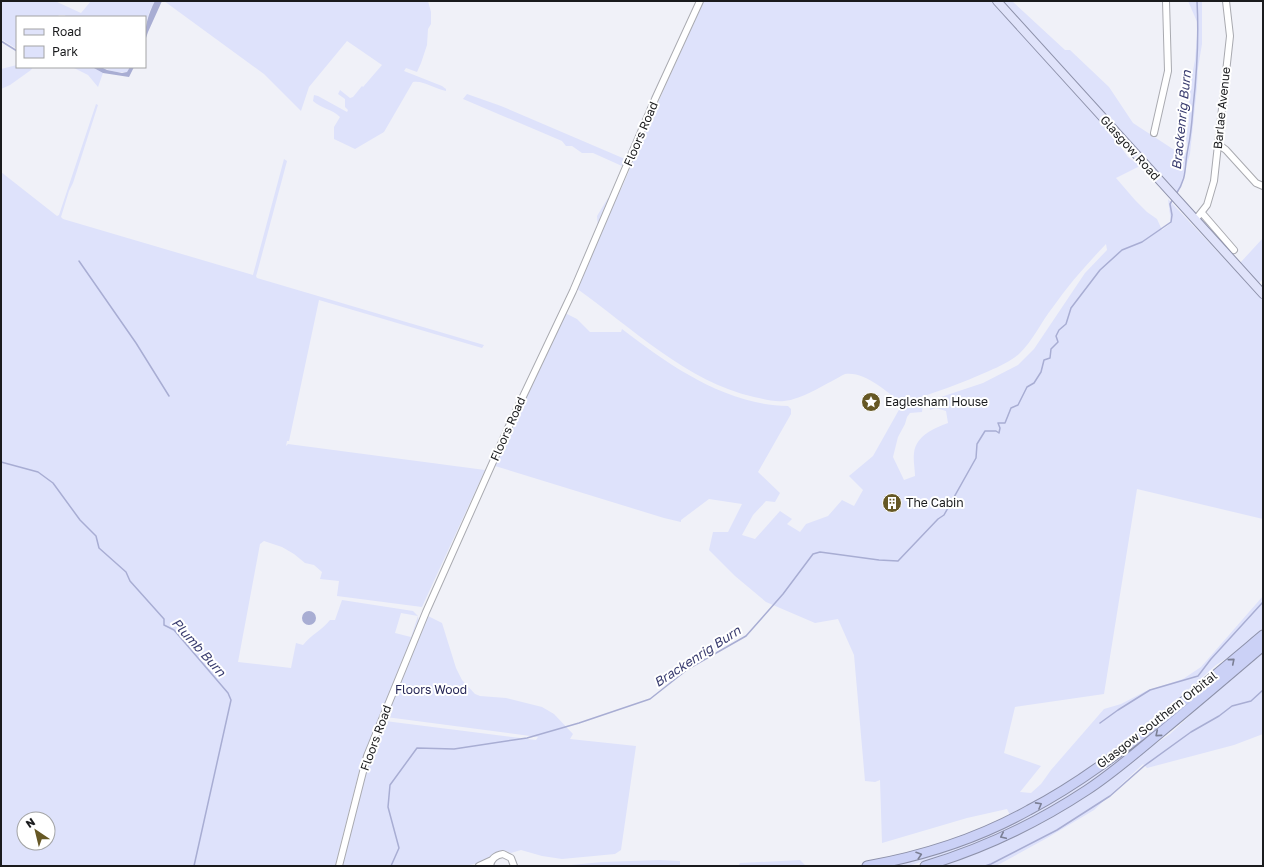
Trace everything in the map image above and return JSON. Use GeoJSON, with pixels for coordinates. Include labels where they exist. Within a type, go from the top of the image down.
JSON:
{"type":"FeatureCollection","features":[{"type":"Feature","properties":{"kind":"highway","name":"Glasgow Southern Orbital"},"geometry":{"type":"LineString","coordinates":[[867,866],[913,856],[963,840],[1028,811],[1048,800],[1118,754],[1263,634]]}},
{"type":"Feature","properties":{"kind":"highway","name":"Glasgow Southern Orbital"},"geometry":{"type":"LineString","coordinates":[[925,866],[952,858],[1004,836],[1044,816],[1087,790],[1118,768],[1263,646]]}},
{"type":"Feature","properties":{"kind":"main road","name":"Glasgow Road"},"geometry":{"type":"LineString","coordinates":[[998,1],[1196,220],[1261,289]]}},
{"type":"Feature","properties":{"kind":"street","name":"Floors Road"},"geometry":{"type":"LineString","coordinates":[[339,866],[368,756],[426,612],[509,426],[573,291],[655,99],[700,1]]}},
{"type":"Feature","properties":{"kind":"street"},"geometry":{"type":"LineString","coordinates":[[1154,133],[1153,125],[1168,71],[1166,1]]}},
{"type":"Feature","properties":{"kind":"street","name":"Barlae Avenue"},"geometry":{"type":"LineString","coordinates":[[1196,220],[1207,205],[1212,188],[1230,36],[1226,1]]}},
{"type":"Feature","properties":{"kind":"street"},"geometry":{"type":"LineString","coordinates":[[1217,146],[1222,146],[1256,183],[1263,186]]}},
{"type":"Feature","properties":{"kind":"street"},"geometry":{"type":"LineString","coordinates":[[1202,213],[1234,250]]}},
{"type":"Feature","properties":{"kind":"street"},"geometry":{"type":"LineString","coordinates":[[479,866],[491,863],[495,857],[503,854],[508,856],[515,864]]}},
{"type":"Feature","properties":{"kind":"green space"},"geometry":{"type":"Polygon","coordinates":[[[1,1],[55,1],[81,13],[91,1],[155,1],[146,23],[146,16],[16,16],[16,48],[1,39],[1,1]]]}},
{"type":"Feature","properties":{"kind":"green space"},"geometry":{"type":"Polygon","coordinates":[[[164,1],[428,1],[431,12],[431,24],[428,29],[427,45],[421,63],[417,72],[406,68],[404,71],[442,86],[446,89],[446,91],[425,83],[413,82],[384,132],[355,149],[334,139],[334,127],[340,117],[313,101],[314,95],[347,112],[348,110],[345,107],[345,99],[338,94],[340,90],[350,98],[353,97],[382,65],[347,41],[309,87],[301,111],[264,74],[164,1]]]}},
{"type":"Feature","properties":{"kind":"green space"},"geometry":{"type":"Polygon","coordinates":[[[704,1],[992,1],[1107,128],[1128,157],[1140,166],[1116,178],[1147,212],[1157,219],[1162,230],[1171,223],[1168,199],[1263,300],[1263,519],[1137,489],[1104,694],[1015,707],[1004,753],[1041,766],[1020,792],[1031,793],[1041,784],[1051,770],[1104,709],[1121,704],[1146,691],[1183,679],[1201,667],[1263,596],[1263,628],[1233,654],[1216,665],[1161,714],[1100,761],[1056,790],[1010,815],[1007,809],[967,818],[882,843],[880,780],[875,782],[865,781],[854,655],[838,619],[815,623],[766,602],[735,576],[709,550],[713,532],[728,532],[742,504],[709,499],[681,520],[681,522],[495,466],[565,313],[577,319],[590,332],[621,332],[622,329],[679,369],[721,391],[743,399],[765,404],[788,406],[791,409],[791,414],[758,472],[780,493],[775,502],[766,501],[753,515],[742,535],[755,539],[780,511],[792,519],[787,524],[800,532],[806,524],[828,516],[842,500],[854,506],[863,490],[849,476],[873,456],[900,408],[923,404],[922,412],[910,413],[907,417],[898,437],[893,457],[904,480],[915,476],[914,453],[918,442],[932,430],[948,423],[946,411],[936,408],[930,410],[929,401],[983,383],[1018,365],[1034,349],[1085,273],[1107,250],[1106,244],[1072,282],[1029,343],[1016,357],[1001,366],[948,388],[906,402],[901,402],[867,379],[852,374],[845,374],[807,394],[791,400],[780,401],[754,397],[729,390],[706,379],[660,352],[576,288],[598,228],[597,216],[608,198],[613,205],[623,185],[667,82],[704,1]]]}},
{"type":"Feature","properties":{"kind":"green space"},"geometry":{"type":"Polygon","coordinates":[[[1005,1],[1012,1],[1065,50],[1070,50],[1109,87],[1133,123],[1182,155],[1187,152],[1188,148],[1186,138],[1189,121],[1189,91],[1195,60],[1198,24],[1188,1],[1202,1],[1202,44],[1198,68],[1190,154],[1178,193],[1003,3],[1005,1]]]}},
{"type":"Feature","properties":{"kind":"green space"},"geometry":{"type":"Polygon","coordinates":[[[16,65],[16,68],[32,68],[10,85],[1,89],[1,69],[16,65]]]}},
{"type":"Feature","properties":{"kind":"green space"},"geometry":{"type":"Polygon","coordinates":[[[74,68],[94,68],[103,73],[98,87],[88,75],[74,68]]]}},
{"type":"Feature","properties":{"kind":"green space"},"geometry":{"type":"Polygon","coordinates":[[[103,68],[129,68],[127,72],[107,70],[103,68]]]}},
{"type":"Feature","properties":{"kind":"green space"},"geometry":{"type":"Polygon","coordinates":[[[467,94],[501,106],[625,159],[622,166],[593,153],[582,153],[572,146],[566,146],[562,141],[463,99],[467,94]]]}},
{"type":"Feature","properties":{"kind":"green space"},"geometry":{"type":"Polygon","coordinates":[[[96,104],[98,105],[61,217],[63,219],[253,275],[284,159],[287,161],[256,276],[257,278],[484,345],[482,348],[319,300],[289,441],[287,441],[286,446],[288,444],[485,470],[422,607],[337,596],[339,581],[320,579],[322,572],[314,565],[305,563],[282,547],[264,541],[260,544],[238,662],[291,668],[296,643],[303,645],[330,620],[335,620],[342,600],[413,611],[418,616],[419,624],[362,760],[335,866],[1,866],[1,172],[57,216],[59,215],[96,104]],[[401,613],[395,633],[411,637],[418,616],[401,613]]]}},
{"type":"Feature","properties":{"kind":"green space"},"geometry":{"type":"Polygon","coordinates":[[[1263,238],[1263,279],[1259,283],[1240,263],[1263,238]]]}},
{"type":"Feature","properties":{"kind":"green space","name":"Floors Wood"},"geometry":{"type":"Polygon","coordinates":[[[426,615],[442,623],[456,668],[462,680],[475,694],[480,696],[506,698],[542,707],[554,714],[573,734],[570,739],[636,746],[621,850],[615,854],[562,859],[542,856],[521,850],[511,853],[506,851],[499,852],[483,862],[465,866],[341,866],[367,767],[385,721],[536,740],[538,737],[386,717],[426,615]]]}},
{"type":"Feature","properties":{"kind":"green space"},"geometry":{"type":"Polygon","coordinates":[[[1263,639],[1263,642],[1102,774],[1038,815],[962,849],[908,866],[886,866],[1042,807],[1263,639]]]}},
{"type":"Feature","properties":{"kind":"green space"},"geometry":{"type":"Polygon","coordinates":[[[1263,653],[1263,734],[1234,745],[1147,768],[1143,764],[1094,810],[996,866],[937,866],[1007,840],[1039,823],[1170,734],[1199,707],[1263,653]]]}},
{"type":"Feature","properties":{"kind":"green space"},"geometry":{"type":"Polygon","coordinates":[[[660,860],[680,861],[680,866],[561,866],[602,862],[660,860]]]}},
{"type":"Feature","properties":{"kind":"green space"},"geometry":{"type":"Polygon","coordinates":[[[800,860],[806,866],[738,866],[740,863],[800,860]]]}},
{"type":"Feature","properties":{"kind":"shaded area"},"geometry":{"type":"Polygon","coordinates":[[[155,1],[162,1],[146,38],[147,20],[155,1]]]}},
{"type":"Feature","properties":{"kind":"shaded area"},"geometry":{"type":"Polygon","coordinates":[[[94,68],[103,68],[122,73],[127,72],[129,68],[134,68],[129,77],[103,73],[94,68]]]}},
{"type":"Feature","properties":{"kind":"shaded area"},"geometry":{"type":"Polygon","coordinates":[[[309,611],[314,613],[316,618],[314,623],[309,625],[304,623],[302,618],[304,613],[309,611]]]}},
{"type":"Feature","properties":{"kind":"waterway","name":"Brackenrig Burn"},"geometry":{"type":"LineString","coordinates":[[1176,194],[1184,177],[1190,138],[1196,81],[1198,28],[1197,1]]}},
{"type":"Feature","properties":{"kind":"waterway"},"geometry":{"type":"LineString","coordinates":[[1,41],[16,50]]}},
{"type":"Feature","properties":{"kind":"waterway","name":"Brackenrig Burn"},"geometry":{"type":"LineString","coordinates":[[391,866],[399,848],[388,807],[390,785],[417,748],[454,749],[527,738],[579,723],[650,699],[688,669],[746,636],[783,594],[813,554],[820,552],[898,561],[938,519],[944,515],[976,458],[977,444],[985,431],[996,431],[999,433],[1000,428],[998,423],[1005,423],[1011,408],[1018,405],[1027,387],[1034,383],[1041,372],[1044,360],[1050,358],[1051,349],[1058,342],[1056,336],[1059,330],[1066,324],[1071,308],[1100,270],[1122,250],[1142,242],[1171,222],[1172,215],[1170,204],[1173,199]]}},
{"type":"Feature","properties":{"kind":"waterway"},"geometry":{"type":"LineString","coordinates":[[79,261],[136,343],[169,396]]}},
{"type":"Feature","properties":{"kind":"waterway","name":"Plumb Burn"},"geometry":{"type":"LineString","coordinates":[[1,462],[38,472],[53,483],[80,520],[96,536],[99,548],[126,572],[130,581],[164,619],[164,625],[174,630],[228,693],[231,700],[194,866]]}},
{"type":"Feature","properties":{"kind":"waterway"},"geometry":{"type":"LineString","coordinates":[[1100,723],[1150,690],[1198,676],[1211,659],[1263,602]]}},
{"type":"Feature","properties":{"kind":"waterway"},"geometry":{"type":"LineString","coordinates":[[985,866],[1057,830],[1110,796],[1144,766],[1191,732],[1219,716],[1232,706],[1251,701],[1263,690]]}},
{"type":"Feature","properties":{"kind":"place","name":"Eaglesham House"},"geometry":{"type":"Point","coordinates":[871,402]}},
{"type":"Feature","properties":{"kind":"place","name":"The Cabin"},"geometry":{"type":"Point","coordinates":[892,503]}}]}
